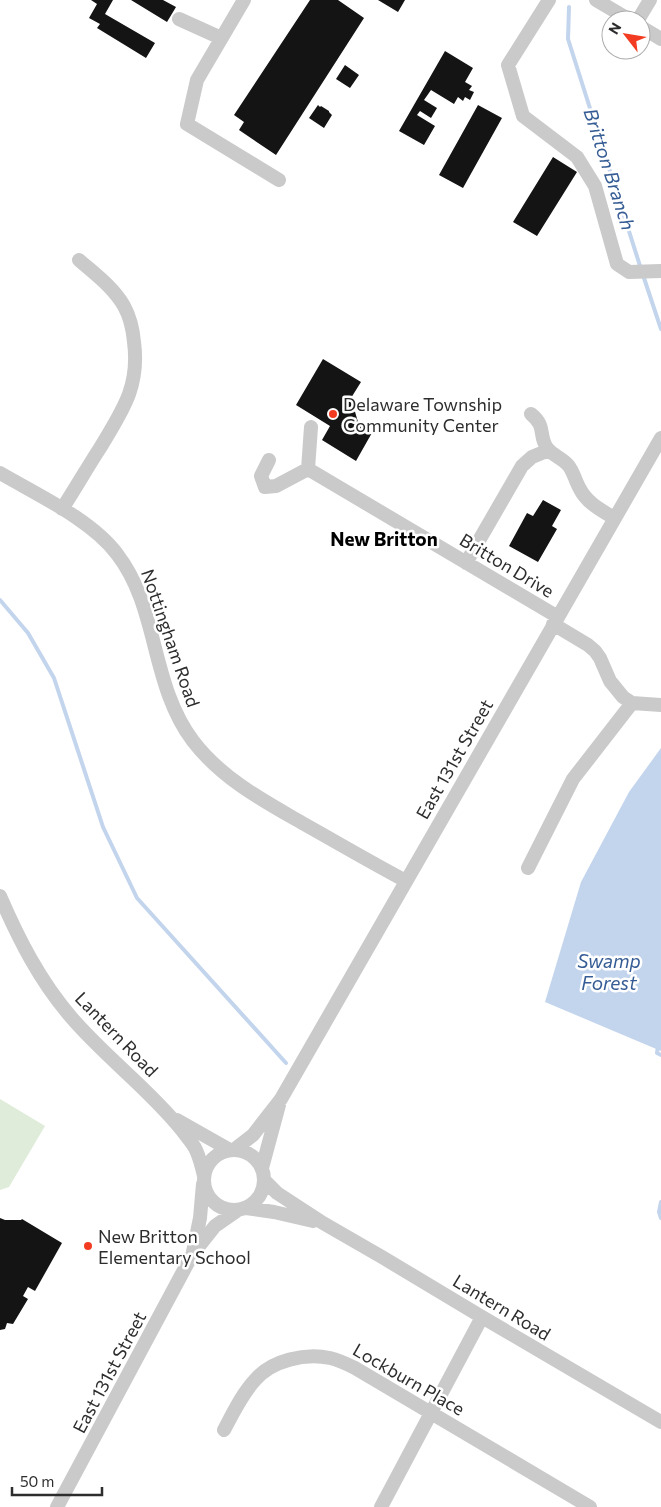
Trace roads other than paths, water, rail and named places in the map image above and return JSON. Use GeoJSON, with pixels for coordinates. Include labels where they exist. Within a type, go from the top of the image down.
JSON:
{"type":"FeatureCollection","features":[{"type":"Feature","properties":{"kind":"street"},"geometry":{"type":"LineString","coordinates":[[244,0],[198,80],[187,124],[279,180]]}},
{"type":"Feature","properties":{"kind":"street"},"geometry":{"type":"LineString","coordinates":[[549,0],[508,65],[522,116],[577,157],[595,186],[617,264],[630,272],[661,271]]}},
{"type":"Feature","properties":{"kind":"street"},"geometry":{"type":"LineString","coordinates":[[596,0],[613,10]]}},
{"type":"Feature","properties":{"kind":"street"},"geometry":{"type":"LineString","coordinates":[[179,18],[222,38]]}},
{"type":"Feature","properties":{"kind":"street"},"geometry":{"type":"LineString","coordinates":[[62,509],[123,409],[131,390],[136,364],[133,332],[124,305],[101,278],[79,260]]}},
{"type":"Feature","properties":{"kind":"street"},"geometry":{"type":"LineString","coordinates":[[531,414],[540,423],[545,444],[549,450],[573,471],[578,487],[587,500],[614,518]]}},
{"type":"Feature","properties":{"kind":"street"},"geometry":{"type":"LineString","coordinates":[[269,460],[261,476],[265,487],[276,486],[308,469],[311,427]]}},
{"type":"Feature","properties":{"kind":"street","name":"East 131st Street"},"geometry":{"type":"LineString","coordinates":[[232,1150],[253,1135],[281,1099],[661,438]]}},
{"type":"Feature","properties":{"kind":"street"},"geometry":{"type":"LineString","coordinates":[[466,563],[522,466],[532,457],[549,450]]}},
{"type":"Feature","properties":{"kind":"street","name":"Britton Drive"},"geometry":{"type":"LineString","coordinates":[[308,469],[466,563],[555,621],[595,651],[610,681],[623,697],[632,703]]}},
{"type":"Feature","properties":{"kind":"street","name":"Nottingham Road"},"geometry":{"type":"LineString","coordinates":[[0,472],[89,527],[118,555],[136,587],[162,679],[172,706],[193,742],[210,760],[244,788],[406,882]]}},
{"type":"Feature","properties":{"kind":"street"},"geometry":{"type":"LineString","coordinates":[[528,868],[573,779],[632,703],[661,705]]}},
{"type":"Feature","properties":{"kind":"street","name":"Lantern Road"},"geometry":{"type":"LineString","coordinates":[[0,896],[27,955],[39,974],[71,1017],[100,1049],[170,1116],[196,1149],[204,1180]]}},
{"type":"Feature","properties":{"kind":"street","name":"East 131st Street"},"geometry":{"type":"LineString","coordinates":[[263,1174],[281,1099]]}},
{"type":"Feature","properties":{"kind":"street","name":"Lantern Road"},"geometry":{"type":"LineString","coordinates":[[170,1116],[232,1150]]}},
{"type":"Feature","properties":{"kind":"street"},"geometry":{"type":"LineString","coordinates":[[232,1150],[246,1152],[256,1159],[263,1174],[262,1191],[256,1201],[242,1209],[226,1209],[215,1204],[207,1195],[204,1180],[206,1167],[220,1153],[232,1150]]}},
{"type":"Feature","properties":{"kind":"street","name":"Lantern Road"},"geometry":{"type":"LineString","coordinates":[[263,1174],[277,1193],[323,1223],[661,1422]]}},
{"type":"Feature","properties":{"kind":"street","name":"East 131st Street"},"geometry":{"type":"LineString","coordinates":[[192,1255],[200,1218],[204,1180]]}},
{"type":"Feature","properties":{"kind":"street","name":"East 131st Street"},"geometry":{"type":"LineString","coordinates":[[57,1507],[192,1255],[215,1226],[242,1209]]}},
{"type":"Feature","properties":{"kind":"street","name":"Lantern Road"},"geometry":{"type":"LineString","coordinates":[[242,1209],[274,1212],[323,1223]]}},
{"type":"Feature","properties":{"kind":"street"},"geometry":{"type":"LineString","coordinates":[[381,1507],[482,1317]]}},
{"type":"Feature","properties":{"kind":"street","name":"Lockburn Place"},"geometry":{"type":"LineString","coordinates":[[224,1430],[242,1396],[256,1378],[278,1364],[302,1357],[322,1356],[345,1363],[590,1507]]}},
{"type":"Feature","properties":{"kind":"water","name":"Swamp Forest"},"geometry":{"type":"Polygon","coordinates":[[[661,748],[661,1051],[545,1002],[581,882],[629,792],[661,748]]]}},
{"type":"Feature","properties":{"kind":"waterway","name":"Britton Branch"},"geometry":{"type":"LineString","coordinates":[[569,7],[568,39],[641,269]]}},
{"type":"Feature","properties":{"kind":"waterway","name":"Britton Branch"},"geometry":{"type":"LineString","coordinates":[[643,275],[661,329]]}},
{"type":"Feature","properties":{"kind":"waterway"},"geometry":{"type":"LineString","coordinates":[[0,600],[28,633],[54,678],[103,827],[137,898],[286,1063]]}},
{"type":"Feature","properties":{"kind":"waterway"},"geometry":{"type":"LineString","coordinates":[[658,1046],[657,1053],[661,1055]]}},
{"type":"Feature","properties":{"kind":"waterway"},"geometry":{"type":"LineString","coordinates":[[661,1202],[659,1212],[661,1218]]}},
{"type":"Feature","properties":{"kind":"place","name":"Delaware Township Community Center"},"geometry":{"type":"Point","coordinates":[333,414]}},
{"type":"Feature","properties":{"kind":"place","name":"New Britton Elementary School"},"geometry":{"type":"Point","coordinates":[88,1246]}},
{"type":"Feature","properties":{"kind":"district","name":"New Britton"},"geometry":{"type":"Point","coordinates":[384,538]}}]}
